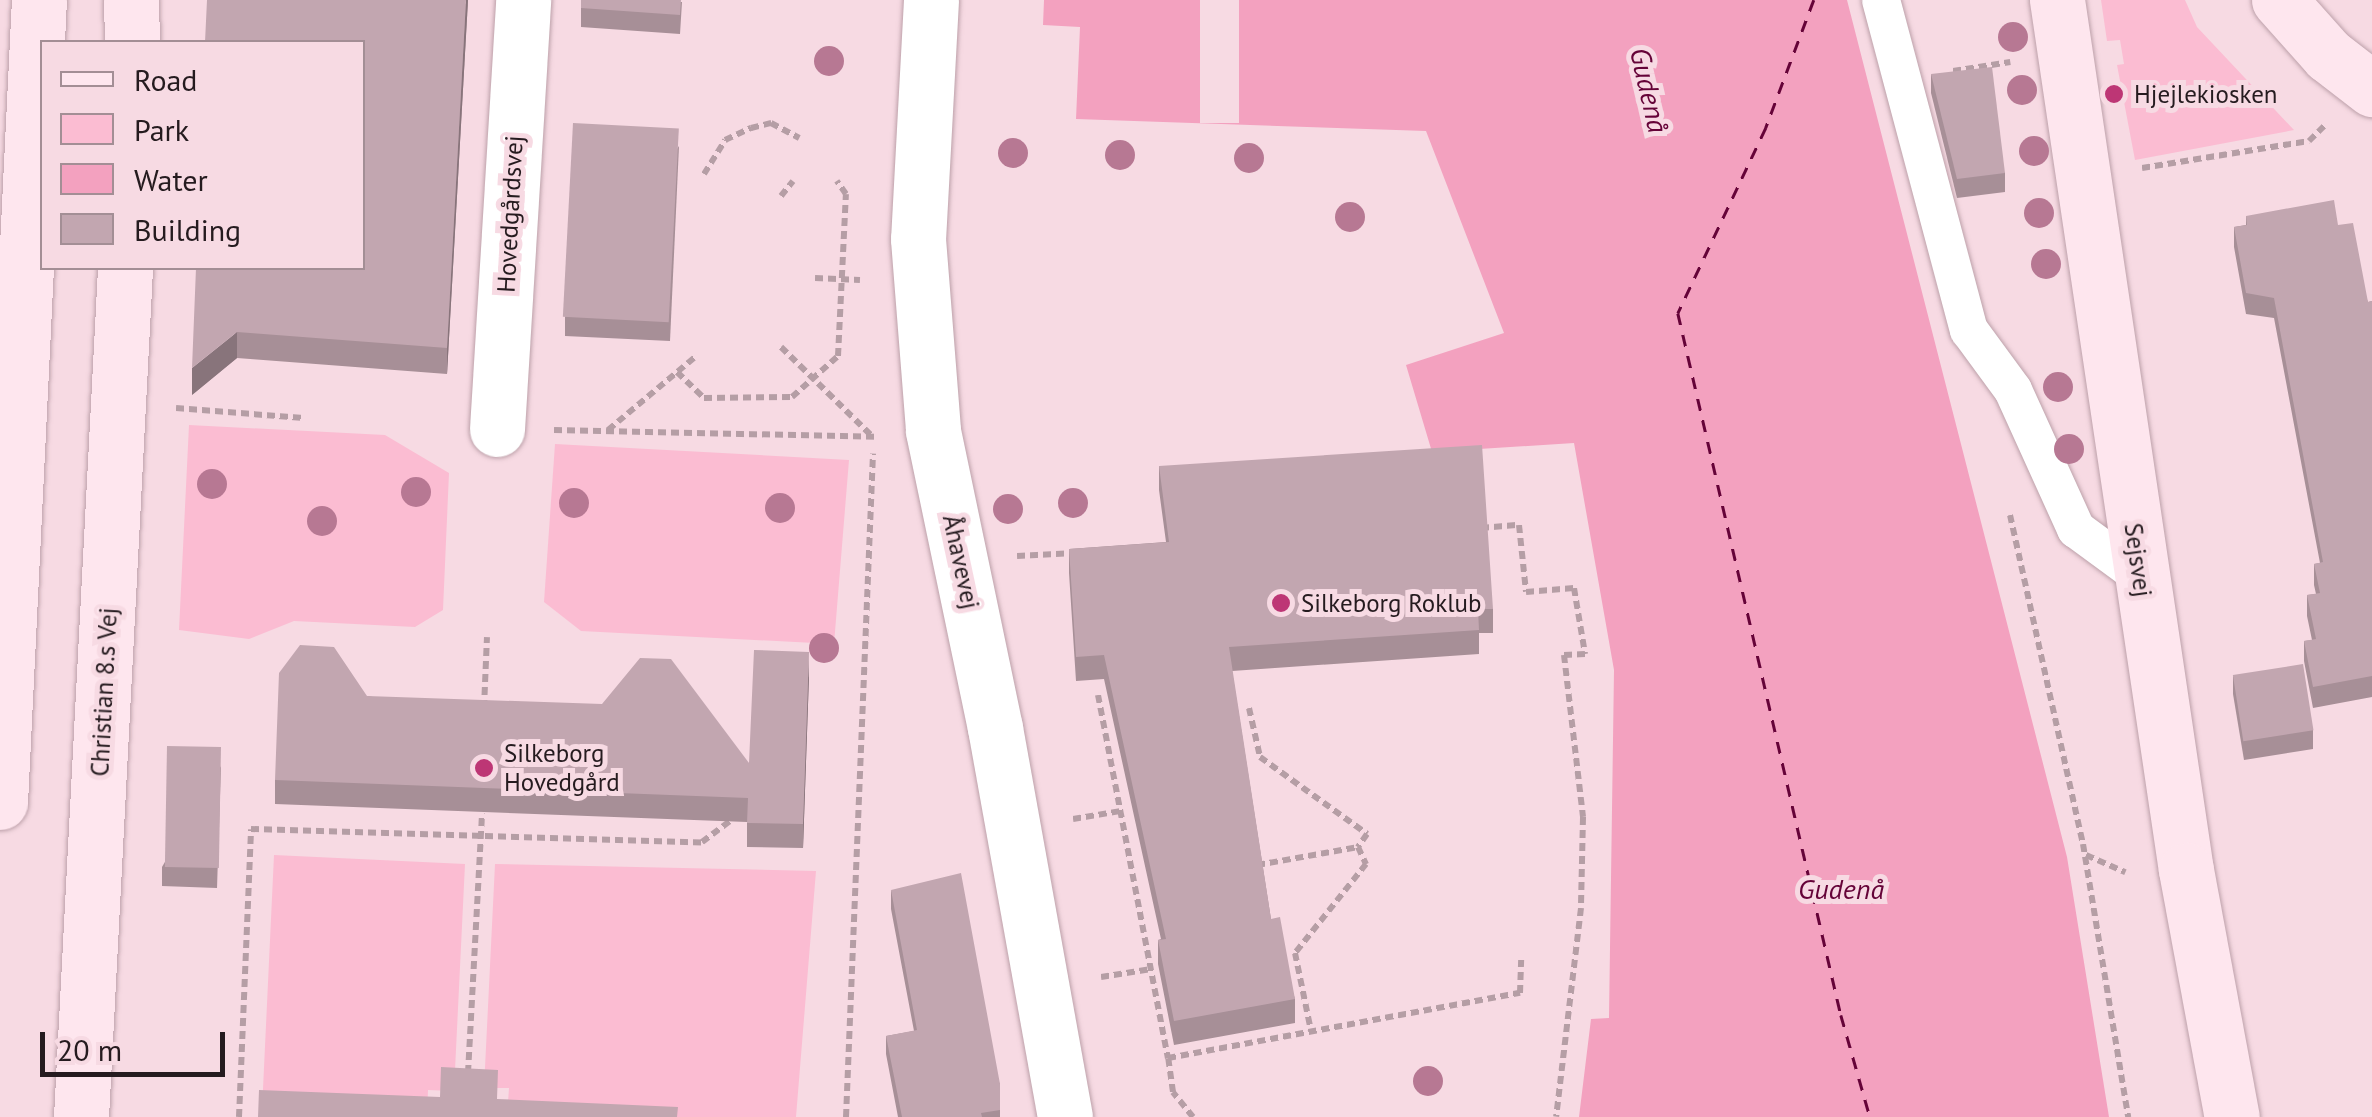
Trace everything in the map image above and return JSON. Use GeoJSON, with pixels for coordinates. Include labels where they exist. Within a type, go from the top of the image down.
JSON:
{"type":"FeatureCollection","features":[{"type":"Feature","properties":{"kind":"street"},"geometry":{"type":"LineString","coordinates":[[0,802],[39,0]]}},
{"type":"Feature","properties":{"kind":"street"},"geometry":{"type":"LineString","coordinates":[[132,0],[132,40]]}},
{"type":"Feature","properties":{"kind":"street","name":"Hovedgårdsvej"},"geometry":{"type":"LineString","coordinates":[[498,429],[523,0]]}},
{"type":"Feature","properties":{"kind":"street","name":"Åhavevej"},"geometry":{"type":"LineString","coordinates":[[930,0],[918,239],[933,431],[961,560],[1065,1117]]}},
{"type":"Feature","properties":{"kind":"street","name":"Sejsvej"},"geometry":{"type":"LineString","coordinates":[[2057,0],[2140,576],[2232,1117]]}},
{"type":"Feature","properties":{"kind":"street"},"geometry":{"type":"LineString","coordinates":[[2280,0],[2328,54],[2369,87]]}},
{"type":"Feature","properties":{"kind":"street","name":"Christian 8.s Vej"},"geometry":{"type":"LineString","coordinates":[[81,1117],[125,270]]}},
{"type":"Feature","properties":{"kind":"lane"},"geometry":{"type":"LineString","coordinates":[[1881,0],[1970,330],[2013,390],[2076,529],[2140,576]]}},
{"type":"Feature","properties":{"kind":"path"},"geometry":{"type":"LineString","coordinates":[[2134,170],[2309,141],[2369,87]]}},
{"type":"Feature","properties":{"kind":"path"},"geometry":{"type":"LineString","coordinates":[[704,174],[725,140],[752,128],[771,123],[799,138]]}},
{"type":"Feature","properties":{"kind":"path"},"geometry":{"type":"LineString","coordinates":[[781,196],[793,180]]}},
{"type":"Feature","properties":{"kind":"path"},"geometry":{"type":"LineString","coordinates":[[677,372],[704,398],[792,397],[838,356],[846,194],[838,180]]}},
{"type":"Feature","properties":{"kind":"path"},"geometry":{"type":"LineString","coordinates":[[780,347],[810,381],[874,437]]}},
{"type":"Feature","properties":{"kind":"path"},"geometry":{"type":"LineString","coordinates":[[606,431],[695,357]]}},
{"type":"Feature","properties":{"kind":"path"},"geometry":{"type":"LineString","coordinates":[[120,408],[304,418]]}},
{"type":"Feature","properties":{"kind":"path"},"geometry":{"type":"LineString","coordinates":[[498,429],[874,437],[933,431]]}},
{"type":"Feature","properties":{"kind":"path"},"geometry":{"type":"LineString","coordinates":[[846,1117],[874,437]]}},
{"type":"Feature","properties":{"kind":"path"},"geometry":{"type":"LineString","coordinates":[[2007,500],[2083,844],[2128,1117]]}},
{"type":"Feature","properties":{"kind":"path"},"geometry":{"type":"LineString","coordinates":[[1459,529],[1519,525],[1526,592],[1574,588],[1584,654],[1564,656],[1583,817],[1582,890],[1556,1117]]}},
{"type":"Feature","properties":{"kind":"path"},"geometry":{"type":"LineString","coordinates":[[961,560],[1080,552]]}},
{"type":"Feature","properties":{"kind":"path"},"geometry":{"type":"LineString","coordinates":[[483,724],[487,637]]}},
{"type":"Feature","properties":{"kind":"path"},"geometry":{"type":"LineString","coordinates":[[1098,695],[1173,1092],[1192,1117]]}},
{"type":"Feature","properties":{"kind":"path"},"geometry":{"type":"LineString","coordinates":[[1249,708],[1260,757],[1366,834],[1358,847],[1257,865]]}},
{"type":"Feature","properties":{"kind":"path"},"geometry":{"type":"LineString","coordinates":[[468,1080],[484,836],[482,813]]}},
{"type":"Feature","properties":{"kind":"path"},"geometry":{"type":"LineString","coordinates":[[239,1117],[251,829],[702,842],[734,818]]}},
{"type":"Feature","properties":{"kind":"path"},"geometry":{"type":"LineString","coordinates":[[1311,1031],[1296,953],[1366,864],[1358,847]]}},
{"type":"Feature","properties":{"kind":"path"},"geometry":{"type":"LineString","coordinates":[[1168,1058],[1520,992],[1520,960]]}},
{"type":"Feature","properties":{"kind":"green space"},"geometry":{"type":"Polygon","coordinates":[[[2101,0],[2185,0],[2197,27],[2294,130],[2135,160],[2117,65],[2124,64],[2120,40],[2107,41],[2101,0]]]}},
{"type":"Feature","properties":{"kind":"green space"},"geometry":{"type":"Polygon","coordinates":[[[189,425],[385,435],[449,473],[443,610],[415,627],[294,621],[249,639],[179,630],[189,425]]]}},
{"type":"Feature","properties":{"kind":"green space"},"geometry":{"type":"Polygon","coordinates":[[[555,444],[849,460],[834,644],[581,631],[544,602],[555,444]]]}},
{"type":"Feature","properties":{"kind":"green space"},"geometry":{"type":"Polygon","coordinates":[[[274,855],[465,864],[454,1091],[428,1090],[427,1117],[262,1110],[274,855]]]}},
{"type":"Feature","properties":{"kind":"green space"},"geometry":{"type":"Polygon","coordinates":[[[495,864],[816,871],[796,1117],[507,1117],[509,1088],[484,1088],[495,864]]]}},
{"type":"Feature","properties":{"kind":"water","name":"Gudenå"},"geometry":{"type":"Polygon","coordinates":[[[1044,0],[1847,0],[2067,857],[2109,1117],[1579,1117],[1591,1019],[1609,1018],[1614,670],[1574,443],[1432,452],[1406,365],[1504,333],[1426,131],[1076,119],[1080,27],[1043,25],[1044,0]]]}},
{"type":"Feature","properties":{"kind":"pier"},"geometry":{"type":"Polygon","coordinates":[[[1200,0],[1239,0],[1239,123],[1200,123],[1200,0]]]}},
{"type":"Feature","properties":{"kind":"building"},"geometry":{"type":"Polygon","coordinates":[[[207,0],[466,0],[447,348],[237,332],[192,368],[196,270],[365,270],[365,40],[205,40],[207,0]]]}},
{"type":"Feature","properties":{"kind":"building"},"geometry":{"type":"Polygon","coordinates":[[[581,0],[681,0],[680,15],[581,8],[581,0]]]}},
{"type":"Feature","properties":{"kind":"building"},"geometry":{"type":"Polygon","coordinates":[[[1992,67],[2005,173],[1957,179],[1931,74],[1992,67]]]}},
{"type":"Feature","properties":{"kind":"building"},"geometry":{"type":"Polygon","coordinates":[[[573,123],[679,129],[669,322],[563,317],[573,123]]]}},
{"type":"Feature","properties":{"kind":"building"},"geometry":{"type":"Polygon","coordinates":[[[2334,200],[2338,225],[2353,223],[2368,302],[2372,301],[2372,676],[2313,687],[2304,641],[2316,639],[2307,595],[2320,593],[2314,564],[2323,562],[2274,298],[2246,293],[2234,227],[2247,225],[2246,216],[2334,200]]]}},
{"type":"Feature","properties":{"kind":"building"},"geometry":{"type":"Polygon","coordinates":[[[1482,445],[1493,609],[1478,609],[1479,630],[1229,647],[1271,919],[1280,917],[1295,999],[1174,1021],[1158,940],[1166,939],[1104,655],[1076,657],[1069,549],[1169,542],[1159,466],[1482,445]]]}},
{"type":"Feature","properties":{"kind":"building"},"geometry":{"type":"Polygon","coordinates":[[[300,645],[334,647],[367,696],[602,704],[640,658],[671,659],[749,763],[754,650],[809,652],[803,824],[747,823],[748,798],[275,780],[279,673],[300,645]]]}},
{"type":"Feature","properties":{"kind":"building"},"geometry":{"type":"Polygon","coordinates":[[[2303,664],[2313,730],[2243,741],[2233,675],[2303,664]]]}},
{"type":"Feature","properties":{"kind":"building"},"geometry":{"type":"Polygon","coordinates":[[[167,746],[221,747],[219,868],[165,867],[167,746]]]}},
{"type":"Feature","properties":{"kind":"building"},"geometry":{"type":"Polygon","coordinates":[[[961,873],[1000,1084],[1000,1110],[981,1113],[982,1117],[902,1117],[886,1036],[917,1030],[891,890],[961,873]]]}},
{"type":"Feature","properties":{"kind":"building"},"geometry":{"type":"Polygon","coordinates":[[[441,1067],[498,1070],[497,1099],[678,1107],[677,1117],[258,1117],[259,1090],[440,1097],[441,1067]]]}},
{"type":"Feature","properties":{"kind":"ferry route"},"geometry":{"type":"LineString","coordinates":[[1814,0],[1766,128],[1678,313],[1841,1015],[1870,1117]]}},
{"type":"Feature","properties":{"kind":"place","name":"Hjejlekiosken"},"geometry":{"type":"Point","coordinates":[2114,94]}},
{"type":"Feature","properties":{"kind":"place","name":"Silkeborg Roklub"},"geometry":{"type":"Point","coordinates":[1281,603]}},
{"type":"Feature","properties":{"kind":"place","name":"Silkeborg Hovedgård"},"geometry":{"type":"Point","coordinates":[484,768]}}]}
